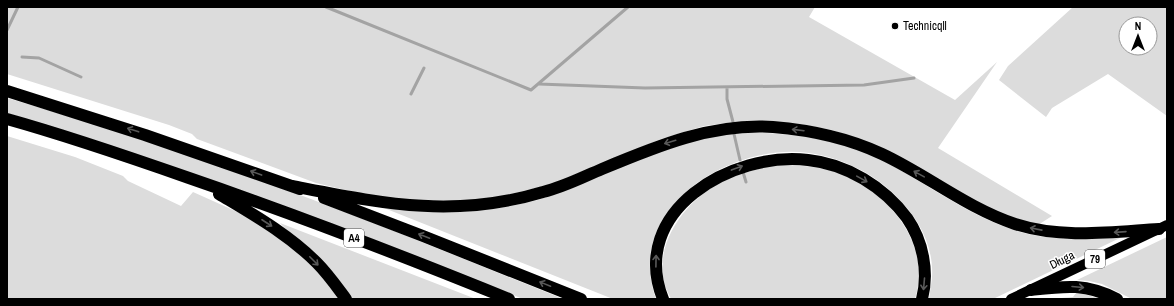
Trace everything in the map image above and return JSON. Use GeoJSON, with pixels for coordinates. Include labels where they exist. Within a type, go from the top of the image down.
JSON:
{"type":"FeatureCollection","features":[{"type":"Feature","properties":{"kind":"highway","name":"A4"},"geometry":{"type":"LineString","coordinates":[[7,90],[146,134],[292,186],[581,299]]}},
{"type":"Feature","properties":{"kind":"highway","name":"A4"},"geometry":{"type":"LineString","coordinates":[[7,119],[61,135],[198,181],[362,241],[509,299]]}},
{"type":"Feature","properties":{"kind":"highway"},"geometry":{"type":"LineString","coordinates":[[292,186],[372,201],[404,205],[455,207],[494,203],[546,192],[663,144],[684,138],[727,129],[770,127],[800,130],[828,136],[868,148],[921,175],[969,204],[998,218],[1028,227],[1046,231],[1103,233],[1163,227]]}},
{"type":"Feature","properties":{"kind":"highway"},"geometry":{"type":"LineString","coordinates":[[663,299],[658,284],[656,254],[663,231],[674,213],[701,188],[728,171],[763,161],[786,159],[809,160],[850,172],[874,186],[894,203],[910,223],[920,245],[923,256],[924,272],[922,299]]}},
{"type":"Feature","properties":{"kind":"highway"},"geometry":{"type":"LineString","coordinates":[[198,181],[284,235],[318,264],[346,299]]}},
{"type":"Feature","properties":{"kind":"highway"},"geometry":{"type":"LineString","coordinates":[[1031,290],[1073,286],[1083,287],[1117,299]]}},
{"type":"Feature","properties":{"kind":"main road","name":"Długa"},"geometry":{"type":"LineString","coordinates":[[1011,299],[1163,227]]}},
{"type":"Feature","properties":{"kind":"shaded area"},"geometry":{"type":"Polygon","coordinates":[[[9,7],[815,7],[809,17],[955,100],[997,62],[938,148],[1052,216],[1038,225],[1016,219],[997,212],[859,139],[832,130],[799,124],[764,121],[735,122],[704,126],[661,139],[552,184],[503,196],[466,201],[397,199],[358,193],[316,183],[197,139],[192,134],[169,125],[7,74],[7,9],[9,7]]]}},
{"type":"Feature","properties":{"kind":"shaded area"},"geometry":{"type":"Polygon","coordinates":[[[1073,7],[1167,7],[1167,116],[1108,74],[1052,108],[1046,117],[999,80],[1008,66],[1073,7]]]}},
{"type":"Feature","properties":{"kind":"shaded area"},"geometry":{"type":"Polygon","coordinates":[[[7,98],[138,138],[267,183],[379,225],[563,299],[523,299],[362,235],[94,140],[7,113],[7,98]]]}},
{"type":"Feature","properties":{"kind":"shaded area"},"geometry":{"type":"Polygon","coordinates":[[[740,132],[795,135],[848,146],[882,160],[971,211],[1008,228],[1028,234],[1063,239],[1122,237],[993,299],[929,299],[932,266],[928,244],[912,214],[888,188],[857,168],[821,155],[778,152],[747,159],[717,171],[690,188],[669,210],[655,237],[650,266],[656,299],[613,299],[384,208],[431,212],[463,212],[511,206],[538,200],[566,190],[653,153],[693,140],[740,132]]]}},
{"type":"Feature","properties":{"kind":"shaded area"},"geometry":{"type":"Polygon","coordinates":[[[7,136],[75,157],[123,176],[128,181],[181,206],[193,192],[242,214],[281,238],[315,269],[340,299],[7,299],[7,136]]]}},
{"type":"Feature","properties":{"kind":"shaded area"},"geometry":{"type":"Polygon","coordinates":[[[776,165],[809,166],[834,171],[860,183],[876,194],[891,208],[903,224],[912,241],[918,260],[919,279],[915,299],[671,299],[665,287],[662,269],[664,253],[669,237],[677,222],[687,209],[712,187],[726,180],[751,171],[776,165]]]}},
{"type":"Feature","properties":{"kind":"shaded area"},"geometry":{"type":"Polygon","coordinates":[[[280,223],[476,299],[351,299],[280,223]]]}},
{"type":"Feature","properties":{"kind":"shaded area"},"geometry":{"type":"Polygon","coordinates":[[[1167,237],[1167,299],[1132,299],[1102,284],[1077,280],[1167,237]]]}},
{"type":"Feature","properties":{"kind":"shaded area"},"geometry":{"type":"Polygon","coordinates":[[[1076,293],[1101,299],[1050,299],[1073,297],[1076,293]]]}},
{"type":"Feature","properties":{"kind":"waterway"},"geometry":{"type":"LineString","coordinates":[[7,30],[18,7]]}},
{"type":"Feature","properties":{"kind":"waterway"},"geometry":{"type":"LineString","coordinates":[[326,7],[531,90],[628,7]]}},
{"type":"Feature","properties":{"kind":"waterway"},"geometry":{"type":"LineString","coordinates":[[22,57],[39,58],[81,77]]}},
{"type":"Feature","properties":{"kind":"waterway"},"geometry":{"type":"LineString","coordinates":[[411,94],[424,68]]}},
{"type":"Feature","properties":{"kind":"waterway"},"geometry":{"type":"LineString","coordinates":[[539,84],[645,88],[864,85],[914,78]]}},
{"type":"Feature","properties":{"kind":"waterway"},"geometry":{"type":"LineString","coordinates":[[727,87],[727,99],[733,122]]}},
{"type":"Feature","properties":{"kind":"waterway"},"geometry":{"type":"LineString","coordinates":[[734,134],[740,160]]}},
{"type":"Feature","properties":{"kind":"waterway"},"geometry":{"type":"LineString","coordinates":[[743,172],[746,182]]}},
{"type":"Feature","properties":{"kind":"place","name":"Technicqll"},"geometry":{"type":"Point","coordinates":[895,26]}}]}
